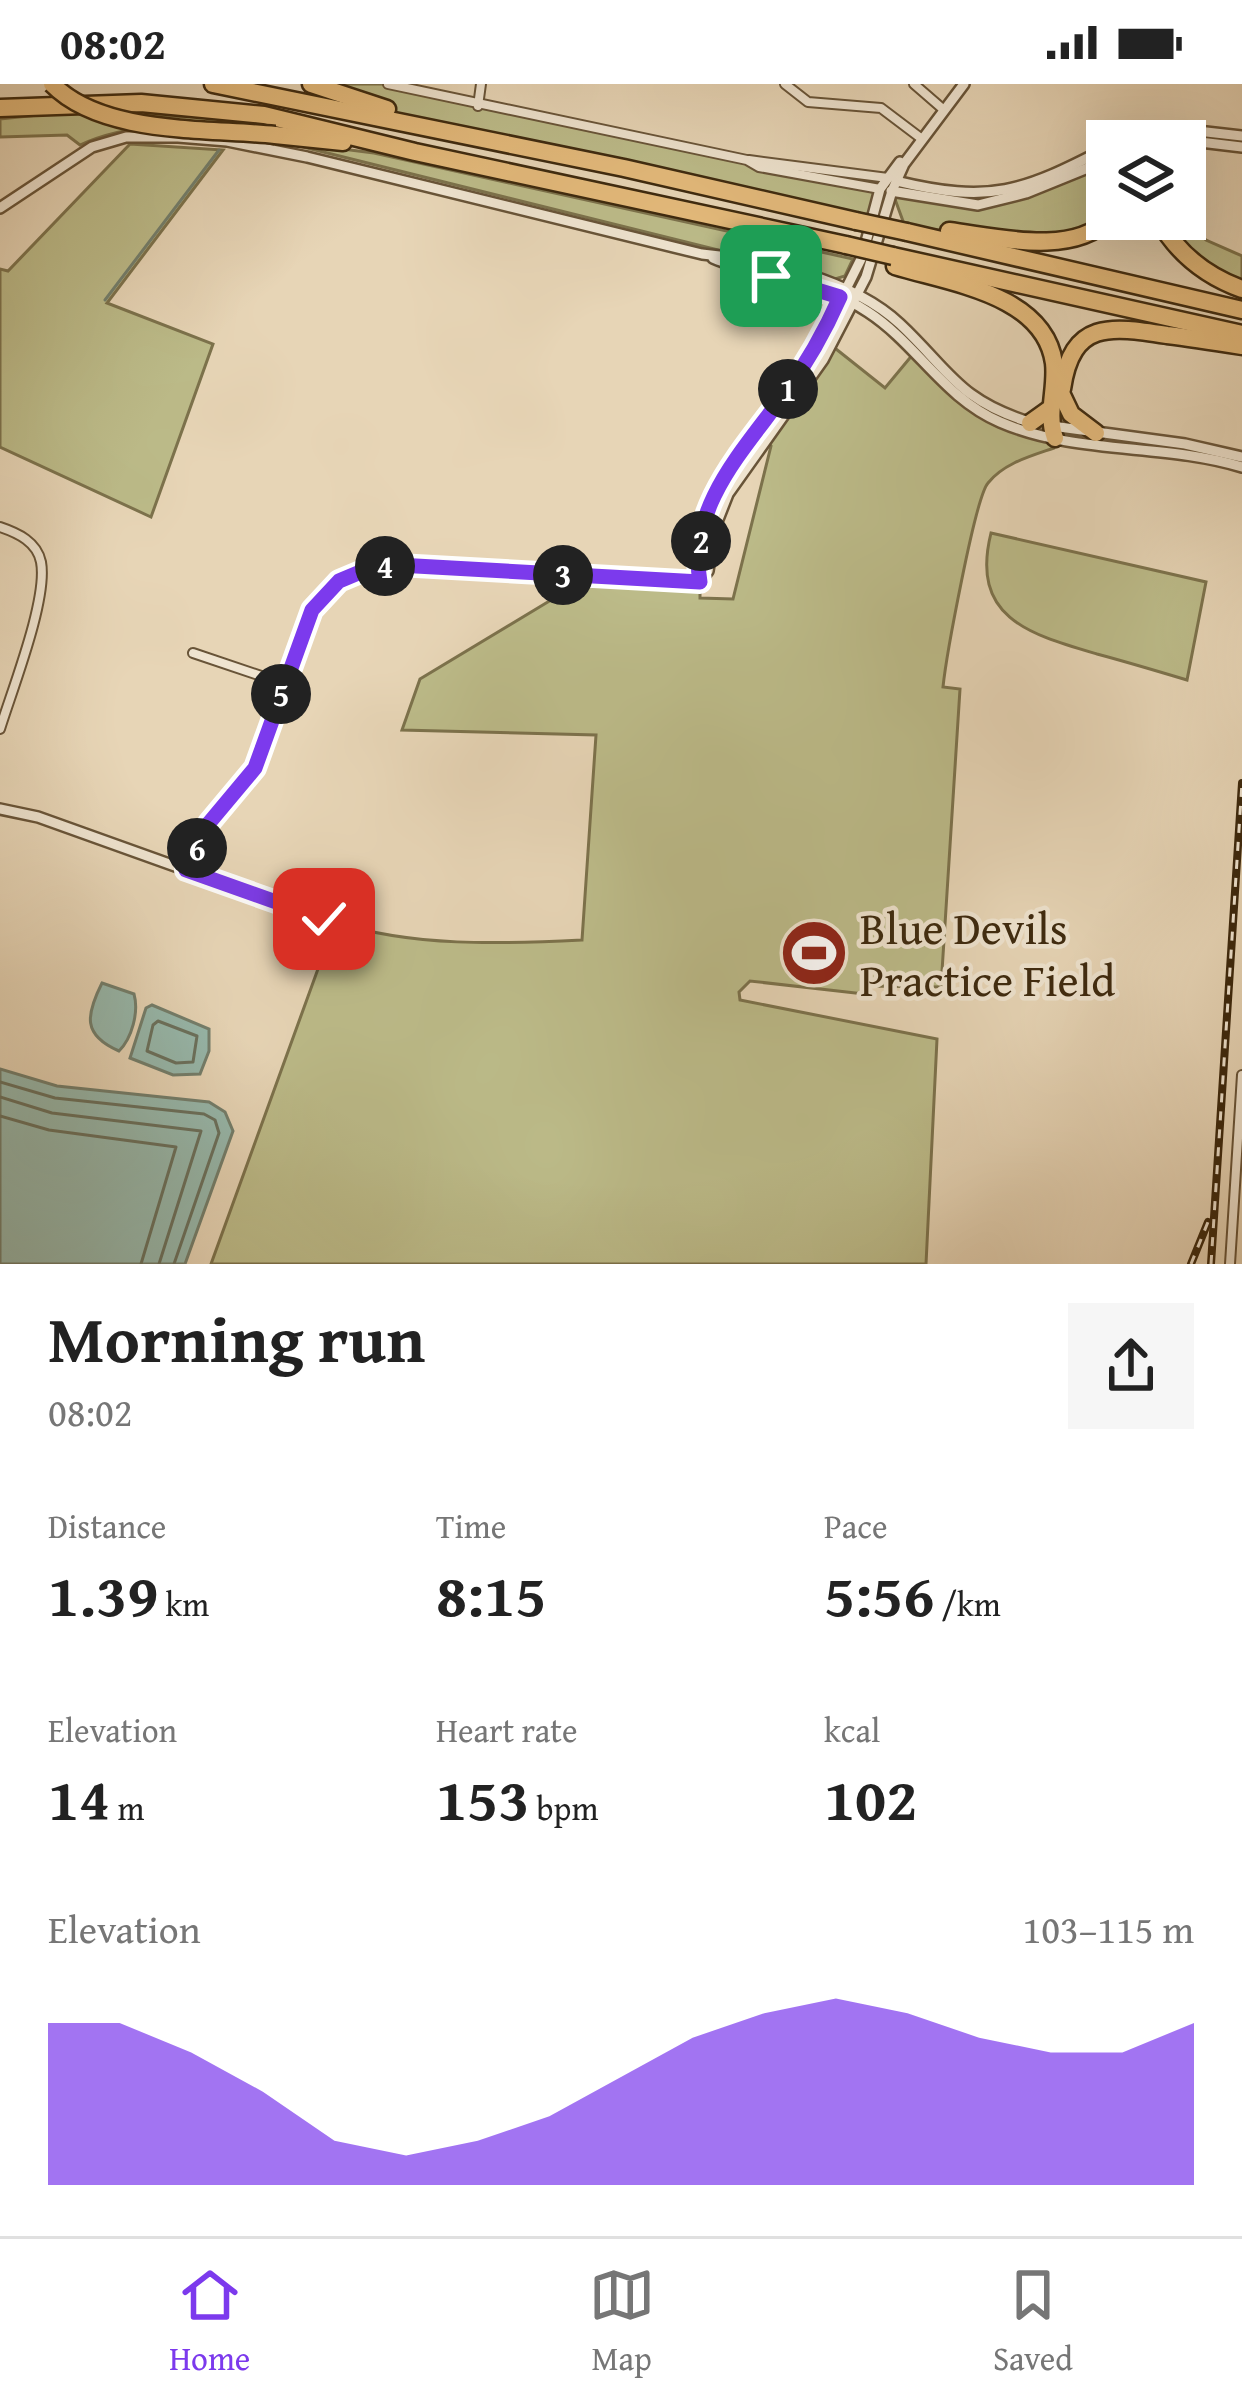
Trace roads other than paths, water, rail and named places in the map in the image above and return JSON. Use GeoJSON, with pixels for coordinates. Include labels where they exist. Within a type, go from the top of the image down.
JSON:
{"type":"FeatureCollection","features":[{"type":"Feature","properties":{"kind":"highway"},"geometry":{"type":"LineString","coordinates":[[52,84],[80,107],[107,118],[415,152]]}},
{"type":"Feature","properties":{"kind":"highway"},"geometry":{"type":"LineString","coordinates":[[213,84],[414,123],[859,222],[1006,238],[1086,235]]}},
{"type":"Feature","properties":{"kind":"highway"},"geometry":{"type":"LineString","coordinates":[[311,84],[382,106],[414,123]]}},
{"type":"Feature","properties":{"kind":"highway"},"geometry":{"type":"LineString","coordinates":[[0,108],[114,103],[196,106],[304,123],[891,260],[1242,334]]}},
{"type":"Feature","properties":{"kind":"highway"},"geometry":{"type":"LineString","coordinates":[[0,119],[196,106]]}},
{"type":"Feature","properties":{"kind":"highway"},"geometry":{"type":"LineString","coordinates":[[908,229],[1242,310]]}},
{"type":"Feature","properties":{"kind":"highway"},"geometry":{"type":"LineString","coordinates":[[1172,240],[1198,266],[1242,290]]}},
{"type":"Feature","properties":{"kind":"highway"},"geometry":{"type":"LineString","coordinates":[[891,260],[1023,311],[1046,337],[1052,355],[1055,418]]}},
{"type":"Feature","properties":{"kind":"highway"},"geometry":{"type":"LineString","coordinates":[[1055,418],[1070,356],[1096,331],[1122,328],[1242,346]]}},
{"type":"Feature","properties":{"kind":"highway"},"geometry":{"type":"LineString","coordinates":[[1030,423],[1071,414],[1096,433]]}},
{"type":"Feature","properties":{"kind":"street"},"geometry":{"type":"LineString","coordinates":[[388,84],[759,166],[889,185],[978,205],[1026,193],[1086,167]]}},
{"type":"Feature","properties":{"kind":"street"},"geometry":{"type":"LineString","coordinates":[[478,106],[481,84]]}},
{"type":"Feature","properties":{"kind":"street"},"geometry":{"type":"LineString","coordinates":[[785,84],[794,94],[827,106],[881,109],[920,137]]}},
{"type":"Feature","properties":{"kind":"street"},"geometry":{"type":"LineString","coordinates":[[794,94],[805,84]]}},
{"type":"Feature","properties":{"kind":"street"},"geometry":{"type":"LineString","coordinates":[[914,84],[942,108]]}},
{"type":"Feature","properties":{"kind":"street"},"geometry":{"type":"LineString","coordinates":[[700,582],[700,547],[720,481],[814,350],[862,257],[889,185],[961,84]]}},
{"type":"Feature","properties":{"kind":"street"},"geometry":{"type":"LineString","coordinates":[[1206,132],[1242,136]]}},
{"type":"Feature","properties":{"kind":"street"},"geometry":{"type":"LineString","coordinates":[[0,208],[92,147],[126,137],[237,142],[843,292],[898,321],[949,379],[971,396],[1030,423]]}},
{"type":"Feature","properties":{"kind":"street"},"geometry":{"type":"LineString","coordinates":[[1206,144],[1242,147]]}},
{"type":"Feature","properties":{"kind":"street"},"geometry":{"type":"LineString","coordinates":[[700,582],[708,571],[715,527],[728,494],[824,360],[856,299],[874,258],[889,185]]}},
{"type":"Feature","properties":{"kind":"street"},"geometry":{"type":"LineString","coordinates":[[856,299],[949,391],[998,422],[1055,418],[1242,467]]}},
{"type":"Feature","properties":{"kind":"street"},"geometry":{"type":"LineString","coordinates":[[1055,418],[1096,433],[1242,457]]}},
{"type":"Feature","properties":{"kind":"street"},"geometry":{"type":"LineString","coordinates":[[0,527],[31,543],[41,560],[41,577],[0,729]]}},
{"type":"Feature","properties":{"kind":"street"},"geometry":{"type":"LineString","coordinates":[[186,870],[209,823],[255,768],[312,610],[339,581],[370,568],[412,566],[700,582]]}},
{"type":"Feature","properties":{"kind":"street"},"geometry":{"type":"LineString","coordinates":[[193,653],[285,684]]}},
{"type":"Feature","properties":{"kind":"street"},"geometry":{"type":"LineString","coordinates":[[0,809],[38,817],[334,922]]}},
{"type":"Feature","properties":{"kind":"street"},"geometry":{"type":"LineString","coordinates":[[1230,1264],[1242,1076]]}},
{"type":"Feature","properties":{"kind":"water"},"geometry":{"type":"Polygon","coordinates":[[[102,983],[134,994],[133,1024],[119,1051],[98,1038],[91,1023],[102,983]]]}},
{"type":"Feature","properties":{"kind":"water"},"geometry":{"type":"Polygon","coordinates":[[[152,1005],[209,1029],[209,1051],[200,1074],[173,1075],[130,1058],[146,1008],[152,1005]]]}},
{"type":"Feature","properties":{"kind":"water"},"geometry":{"type":"Polygon","coordinates":[[[0,1069],[57,1086],[209,1102],[225,1112],[233,1131],[185,1264],[0,1264],[0,1069]]]}},
{"type":"Feature","properties":{"kind":"waterway"},"geometry":{"type":"LineString","coordinates":[[105,300],[219,150]]}},
{"type":"Feature","properties":{"kind":"railway"},"geometry":{"type":"LineString","coordinates":[[1211,1264],[1242,783]]}},
{"type":"Feature","properties":{"kind":"railway"},"geometry":{"type":"LineString","coordinates":[[1191,1264],[1208,1222]]}},
{"type":"Feature","properties":{"kind":"place","name":"Blue Devils Practice Field"},"geometry":{"type":"Point","coordinates":[814,953]}}]}
